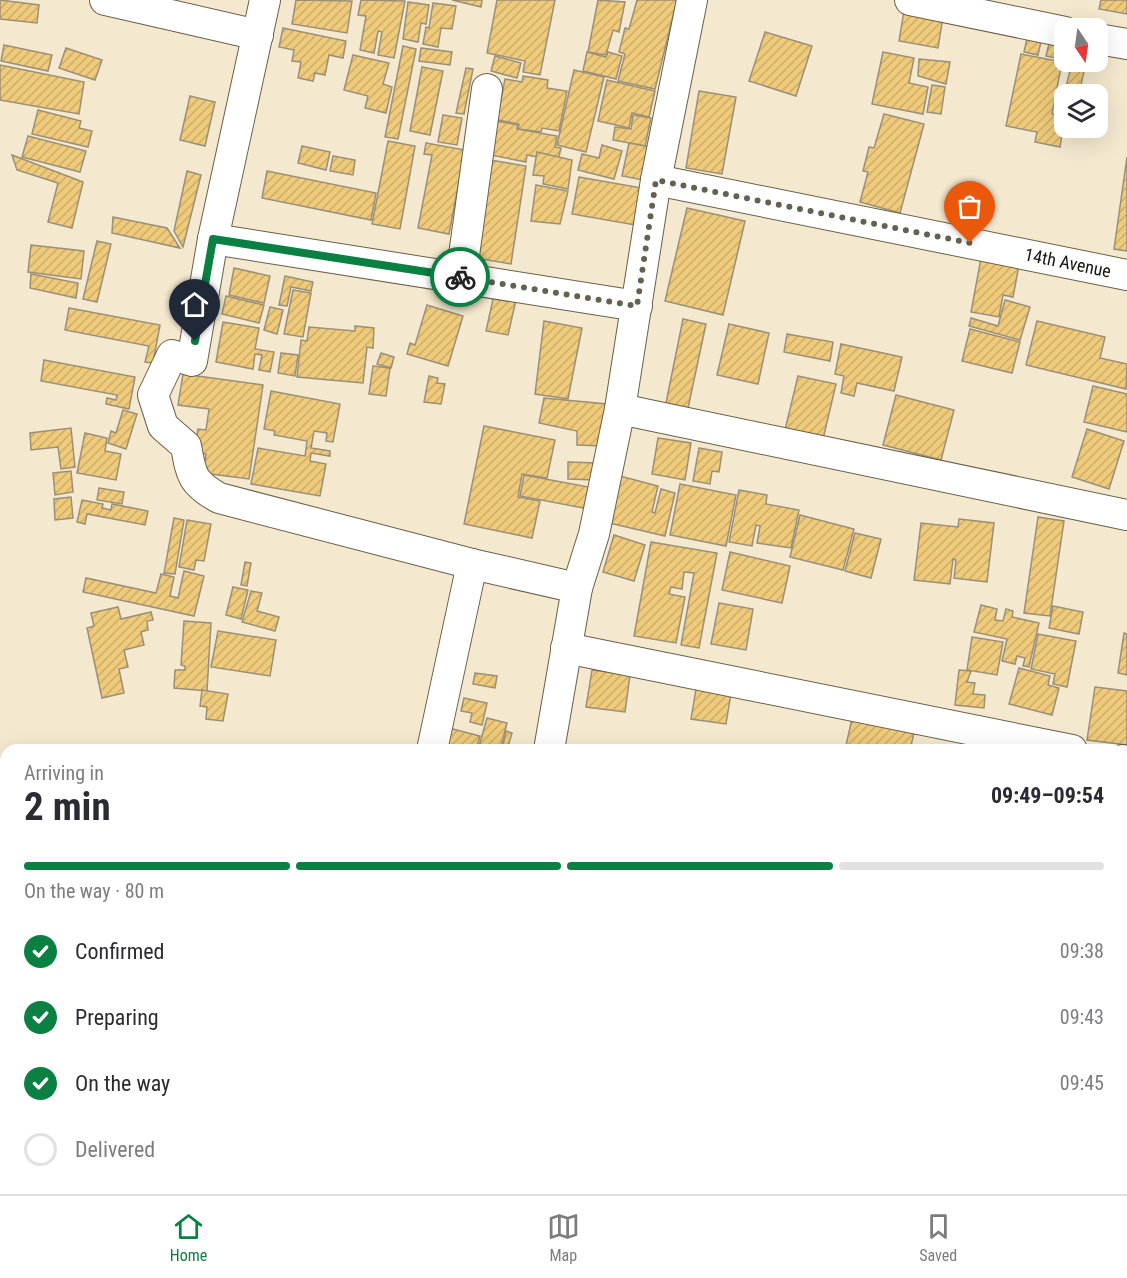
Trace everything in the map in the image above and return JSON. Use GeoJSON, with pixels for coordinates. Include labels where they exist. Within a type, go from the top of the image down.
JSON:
{"type":"FeatureCollection","features":[{"type":"Feature","properties":{"kind":"street"},"geometry":{"type":"LineString","coordinates":[[105,0],[258,35]]}},
{"type":"Feature","properties":{"kind":"street"},"geometry":{"type":"LineString","coordinates":[[265,0],[213,239],[192,361],[172,355],[153,395],[163,426],[186,446],[191,472],[202,489],[219,498],[472,564],[577,588]]}},
{"type":"Feature","properties":{"kind":"street"},"geometry":{"type":"LineString","coordinates":[[550,744],[577,588],[594,534],[620,409],[656,180],[692,0]]}},
{"type":"Feature","properties":{"kind":"street"},"geometry":{"type":"LineString","coordinates":[[910,0],[1054,30]]}},
{"type":"Feature","properties":{"kind":"street"},"geometry":{"type":"LineString","coordinates":[[1108,41],[1127,45]]}},
{"type":"Feature","properties":{"kind":"street"},"geometry":{"type":"LineString","coordinates":[[461,277],[488,89]]}},
{"type":"Feature","properties":{"kind":"street","name":"14th Avenue"},"geometry":{"type":"LineString","coordinates":[[656,180],[1127,275]]}},
{"type":"Feature","properties":{"kind":"street"},"geometry":{"type":"LineString","coordinates":[[213,239],[637,306]]}},
{"type":"Feature","properties":{"kind":"street"},"geometry":{"type":"LineString","coordinates":[[620,409],[1127,515]]}},
{"type":"Feature","properties":{"kind":"street"},"geometry":{"type":"LineString","coordinates":[[433,744],[472,564]]}},
{"type":"Feature","properties":{"kind":"street"},"geometry":{"type":"LineString","coordinates":[[566,648],[1042,744]]}},
{"type":"Feature","properties":{"kind":"building"},"geometry":{"type":"Polygon","coordinates":[[[0,0],[39,5],[37,23],[0,19],[0,0]]]}},
{"type":"Feature","properties":{"kind":"building"},"geometry":{"type":"Polygon","coordinates":[[[296,0],[352,1],[347,33],[292,24],[296,0]]]}},
{"type":"Feature","properties":{"kind":"building"},"geometry":{"type":"Polygon","coordinates":[[[361,0],[405,1],[394,58],[378,55],[382,32],[378,31],[374,53],[360,50],[366,16],[358,15],[361,0]]]}},
{"type":"Feature","properties":{"kind":"building"},"geometry":{"type":"Polygon","coordinates":[[[452,0],[482,0],[481,7],[452,0]]]}},
{"type":"Feature","properties":{"kind":"building"},"geometry":{"type":"Polygon","coordinates":[[[497,0],[555,0],[540,75],[523,72],[525,61],[487,53],[497,0]]]}},
{"type":"Feature","properties":{"kind":"building"},"geometry":{"type":"Polygon","coordinates":[[[598,0],[625,2],[619,32],[613,30],[606,55],[588,52],[598,0]]]}},
{"type":"Feature","properties":{"kind":"building"},"geometry":{"type":"Polygon","coordinates":[[[637,0],[677,0],[655,89],[618,81],[625,54],[619,52],[625,28],[629,29],[637,0]]]}},
{"type":"Feature","properties":{"kind":"building"},"geometry":{"type":"Polygon","coordinates":[[[1101,0],[1127,0],[1127,14],[1099,9],[1101,0]]]}},
{"type":"Feature","properties":{"kind":"building"},"geometry":{"type":"Polygon","coordinates":[[[408,2],[429,5],[426,24],[421,23],[418,42],[403,39],[408,2]]]}},
{"type":"Feature","properties":{"kind":"building"},"geometry":{"type":"Polygon","coordinates":[[[433,3],[456,6],[452,29],[441,28],[438,47],[423,44],[426,27],[429,28],[433,3]]]}},
{"type":"Feature","properties":{"kind":"building"},"geometry":{"type":"Polygon","coordinates":[[[904,11],[943,17],[938,48],[899,41],[904,11]]]}},
{"type":"Feature","properties":{"kind":"building"},"geometry":{"type":"Polygon","coordinates":[[[283,28],[346,41],[343,58],[329,55],[325,75],[315,73],[313,81],[298,78],[301,62],[292,61],[294,50],[279,47],[283,28]]]}},
{"type":"Feature","properties":{"kind":"building"},"geometry":{"type":"Polygon","coordinates":[[[765,32],[812,46],[796,96],[749,81],[765,32]]]}},
{"type":"Feature","properties":{"kind":"building"},"geometry":{"type":"Polygon","coordinates":[[[1028,34],[1042,37],[1038,55],[1024,52],[1028,34]]]}},
{"type":"Feature","properties":{"kind":"building"},"geometry":{"type":"Polygon","coordinates":[[[1050,40],[1054,41],[1054,58],[1046,56],[1050,40]]]}},
{"type":"Feature","properties":{"kind":"building"},"geometry":{"type":"Polygon","coordinates":[[[4,45],[52,55],[48,71],[1,61],[4,45]]]}},
{"type":"Feature","properties":{"kind":"building"},"geometry":{"type":"Polygon","coordinates":[[[403,46],[416,49],[398,139],[385,137],[403,46]]]}},
{"type":"Feature","properties":{"kind":"building"},"geometry":{"type":"Polygon","coordinates":[[[66,48],[102,60],[95,80],[59,68],[66,48]]]}},
{"type":"Feature","properties":{"kind":"building"},"geometry":{"type":"Polygon","coordinates":[[[421,48],[452,52],[450,65],[419,61],[421,48]]]}},
{"type":"Feature","properties":{"kind":"building"},"geometry":{"type":"Polygon","coordinates":[[[587,52],[606,57],[608,52],[622,56],[616,79],[583,71],[587,52]]]}},
{"type":"Feature","properties":{"kind":"building"},"geometry":{"type":"Polygon","coordinates":[[[883,52],[914,58],[909,83],[928,87],[923,114],[872,104],[883,52]]]}},
{"type":"Feature","properties":{"kind":"building"},"geometry":{"type":"Polygon","coordinates":[[[1021,54],[1054,60],[1054,72],[1060,72],[1058,84],[1054,84],[1052,114],[1054,114],[1054,138],[1062,138],[1060,147],[1035,142],[1037,132],[1006,126],[1021,54]]]}},
{"type":"Feature","properties":{"kind":"building"},"geometry":{"type":"Polygon","coordinates":[[[353,55],[389,63],[383,84],[392,87],[386,113],[365,108],[368,96],[344,90],[353,55]]]}},
{"type":"Feature","properties":{"kind":"building"},"geometry":{"type":"Polygon","coordinates":[[[495,56],[521,63],[517,78],[491,71],[495,56]]]}},
{"type":"Feature","properties":{"kind":"building"},"geometry":{"type":"Polygon","coordinates":[[[919,59],[950,62],[946,84],[918,76],[919,59]]]}},
{"type":"Feature","properties":{"kind":"building"},"geometry":{"type":"Polygon","coordinates":[[[0,65],[84,82],[79,114],[0,100],[0,65]]]}},
{"type":"Feature","properties":{"kind":"building"},"geometry":{"type":"Polygon","coordinates":[[[422,67],[443,71],[430,135],[410,131],[422,67]]]}},
{"type":"Feature","properties":{"kind":"building"},"geometry":{"type":"Polygon","coordinates":[[[466,68],[473,69],[464,114],[456,113],[466,68]]]}},
{"type":"Feature","properties":{"kind":"building"},"geometry":{"type":"Polygon","coordinates":[[[574,70],[604,77],[586,152],[557,145],[574,70]]]}},
{"type":"Feature","properties":{"kind":"building"},"geometry":{"type":"Polygon","coordinates":[[[1070,72],[1084,72],[1081,84],[1067,84],[1070,72]]]}},
{"type":"Feature","properties":{"kind":"building"},"geometry":{"type":"Polygon","coordinates":[[[523,76],[548,80],[547,88],[567,91],[559,131],[542,128],[541,132],[518,129],[519,124],[497,120],[505,79],[522,82],[523,76]]]}},
{"type":"Feature","properties":{"kind":"building"},"geometry":{"type":"Polygon","coordinates":[[[607,80],[655,91],[649,117],[632,113],[629,128],[598,121],[607,80]]]}},
{"type":"Feature","properties":{"kind":"building"},"geometry":{"type":"Polygon","coordinates":[[[932,85],[945,87],[941,114],[927,112],[932,85]]]}},
{"type":"Feature","properties":{"kind":"building"},"geometry":{"type":"Polygon","coordinates":[[[699,91],[736,97],[722,174],[686,168],[699,91]]]}},
{"type":"Feature","properties":{"kind":"building"},"geometry":{"type":"Polygon","coordinates":[[[190,96],[215,102],[205,146],[180,140],[190,96]]]}},
{"type":"Feature","properties":{"kind":"building"},"geometry":{"type":"Polygon","coordinates":[[[38,110],[81,121],[79,128],[92,131],[88,147],[32,134],[38,110]]]}},
{"type":"Feature","properties":{"kind":"building"},"geometry":{"type":"Polygon","coordinates":[[[884,114],[924,124],[900,213],[860,202],[868,172],[863,171],[869,147],[874,148],[884,114]]]}},
{"type":"Feature","properties":{"kind":"building"},"geometry":{"type":"Polygon","coordinates":[[[443,115],[462,118],[457,145],[438,142],[443,115]]]}},
{"type":"Feature","properties":{"kind":"building"},"geometry":{"type":"Polygon","coordinates":[[[633,115],[651,118],[645,146],[613,140],[615,127],[631,129],[633,115]]]}},
{"type":"Feature","properties":{"kind":"building"},"geometry":{"type":"Polygon","coordinates":[[[497,121],[518,125],[517,129],[557,136],[555,147],[561,148],[558,161],[527,155],[526,162],[491,155],[497,121]]]}},
{"type":"Feature","properties":{"kind":"building"},"geometry":{"type":"Polygon","coordinates":[[[28,136],[86,151],[80,172],[22,157],[28,136]]]}},
{"type":"Feature","properties":{"kind":"building"},"geometry":{"type":"Polygon","coordinates":[[[388,141],[415,146],[400,229],[372,224],[388,141]]]}},
{"type":"Feature","properties":{"kind":"building"},"geometry":{"type":"Polygon","coordinates":[[[426,143],[465,150],[449,234],[418,228],[432,155],[424,154],[426,143]]]}},
{"type":"Feature","properties":{"kind":"building"},"geometry":{"type":"Polygon","coordinates":[[[629,143],[651,147],[643,180],[622,176],[629,143]]]}},
{"type":"Feature","properties":{"kind":"building"},"geometry":{"type":"Polygon","coordinates":[[[602,145],[622,151],[614,179],[578,170],[582,154],[599,158],[602,145]]]}},
{"type":"Feature","properties":{"kind":"building"},"geometry":{"type":"Polygon","coordinates":[[[302,146],[330,152],[326,170],[298,163],[302,146]]]}},
{"type":"Feature","properties":{"kind":"building"},"geometry":{"type":"Polygon","coordinates":[[[537,152],[572,160],[568,189],[543,184],[544,176],[533,175],[537,152]]]}},
{"type":"Feature","properties":{"kind":"building"},"geometry":{"type":"Polygon","coordinates":[[[12,155],[83,182],[72,228],[48,222],[58,183],[17,170],[12,155]]]}},
{"type":"Feature","properties":{"kind":"building"},"geometry":{"type":"Polygon","coordinates":[[[333,156],[355,160],[353,175],[330,171],[333,156]]]}},
{"type":"Feature","properties":{"kind":"building"},"geometry":{"type":"Polygon","coordinates":[[[1127,157],[1127,251],[1114,249],[1127,157]]]}},
{"type":"Feature","properties":{"kind":"building"},"geometry":{"type":"Polygon","coordinates":[[[490,160],[526,166],[511,264],[475,258],[490,160]]]}},
{"type":"Feature","properties":{"kind":"building"},"geometry":{"type":"Polygon","coordinates":[[[187,171],[201,175],[183,247],[174,231],[187,171]]]}},
{"type":"Feature","properties":{"kind":"building"},"geometry":{"type":"Polygon","coordinates":[[[267,171],[376,193],[371,220],[262,198],[267,171]]]}},
{"type":"Feature","properties":{"kind":"building"},"geometry":{"type":"Polygon","coordinates":[[[579,177],[642,188],[635,225],[572,214],[579,177]]]}},
{"type":"Feature","properties":{"kind":"building"},"geometry":{"type":"Polygon","coordinates":[[[536,185],[568,191],[560,224],[531,221],[536,185]]]}},
{"type":"Feature","properties":{"kind":"building"},"geometry":{"type":"Polygon","coordinates":[[[687,208],[745,221],[723,315],[665,301],[687,208]]]}},
{"type":"Feature","properties":{"kind":"building"},"geometry":{"type":"Polygon","coordinates":[[[113,217],[167,228],[180,248],[112,233],[113,217]]]}},
{"type":"Feature","properties":{"kind":"building"},"geometry":{"type":"Polygon","coordinates":[[[97,241],[111,244],[97,302],[83,299],[97,241]]]}},
{"type":"Feature","properties":{"kind":"building"},"geometry":{"type":"Polygon","coordinates":[[[31,245],[84,251],[81,279],[28,272],[31,245]]]}},
{"type":"Feature","properties":{"kind":"building"},"geometry":{"type":"Polygon","coordinates":[[[981,258],[1019,265],[1013,297],[1003,295],[999,317],[971,312],[981,258]]]}},
{"type":"Feature","properties":{"kind":"building"},"geometry":{"type":"Polygon","coordinates":[[[234,268],[270,276],[264,303],[229,295],[234,268]]]}},
{"type":"Feature","properties":{"kind":"building"},"geometry":{"type":"Polygon","coordinates":[[[31,274],[78,283],[76,298],[30,288],[31,274]]]}},
{"type":"Feature","properties":{"kind":"building"},"geometry":{"type":"Polygon","coordinates":[[[285,276],[313,282],[311,291],[291,287],[287,306],[279,305],[285,276]]]}},
{"type":"Feature","properties":{"kind":"building"},"geometry":{"type":"Polygon","coordinates":[[[293,290],[311,293],[303,337],[284,334],[293,290]]]}},
{"type":"Feature","properties":{"kind":"building"},"geometry":{"type":"Polygon","coordinates":[[[494,295],[516,300],[508,335],[486,331],[494,295]]]}},
{"type":"Feature","properties":{"kind":"building"},"geometry":{"type":"Polygon","coordinates":[[[226,296],[264,305],[259,323],[222,314],[226,296]]]}},
{"type":"Feature","properties":{"kind":"building"},"geometry":{"type":"Polygon","coordinates":[[[1005,300],[1030,307],[1020,340],[969,326],[971,318],[998,326],[1005,300]]]}},
{"type":"Feature","properties":{"kind":"building"},"geometry":{"type":"Polygon","coordinates":[[[427,305],[463,316],[448,366],[407,354],[410,343],[415,345],[427,305]]]}},
{"type":"Feature","properties":{"kind":"building"},"geometry":{"type":"Polygon","coordinates":[[[270,307],[283,310],[277,334],[264,330],[270,307]]]}},
{"type":"Feature","properties":{"kind":"building"},"geometry":{"type":"Polygon","coordinates":[[[69,308],[160,325],[153,363],[145,362],[149,346],[65,330],[69,308]]]}},
{"type":"Feature","properties":{"kind":"building"},"geometry":{"type":"Polygon","coordinates":[[[683,319],[706,324],[688,408],[666,403],[683,319]]]}},
{"type":"Feature","properties":{"kind":"building"},"geometry":{"type":"Polygon","coordinates":[[[544,321],[582,328],[568,399],[535,394],[544,321]]]}},
{"type":"Feature","properties":{"kind":"building"},"geometry":{"type":"Polygon","coordinates":[[[1037,321],[1105,337],[1100,358],[1127,364],[1126,389],[1026,365],[1037,321]]]}},
{"type":"Feature","properties":{"kind":"building"},"geometry":{"type":"Polygon","coordinates":[[[223,322],[259,328],[255,349],[274,352],[270,372],[259,370],[262,355],[255,354],[253,369],[216,362],[223,322]]]}},
{"type":"Feature","properties":{"kind":"building"},"geometry":{"type":"Polygon","coordinates":[[[729,324],[769,333],[758,384],[717,375],[729,324]]]}},
{"type":"Feature","properties":{"kind":"building"},"geometry":{"type":"Polygon","coordinates":[[[355,326],[374,328],[373,348],[367,347],[363,383],[297,377],[301,340],[307,341],[309,327],[355,331],[355,326]]]}},
{"type":"Feature","properties":{"kind":"building"},"geometry":{"type":"Polygon","coordinates":[[[970,329],[1020,342],[1012,373],[962,361],[970,329]]]}},
{"type":"Feature","properties":{"kind":"building"},"geometry":{"type":"Polygon","coordinates":[[[787,334],[833,342],[830,361],[784,352],[787,334]]]}},
{"type":"Feature","properties":{"kind":"building"},"geometry":{"type":"Polygon","coordinates":[[[841,344],[902,357],[894,391],[857,383],[854,396],[841,393],[844,376],[835,374],[841,344]]]}},
{"type":"Feature","properties":{"kind":"building"},"geometry":{"type":"Polygon","coordinates":[[[281,353],[298,355],[295,376],[278,373],[281,353]]]}},
{"type":"Feature","properties":{"kind":"building"},"geometry":{"type":"Polygon","coordinates":[[[381,353],[394,357],[391,368],[377,364],[381,353]]]}},
{"type":"Feature","properties":{"kind":"building"},"geometry":{"type":"Polygon","coordinates":[[[44,360],[135,377],[129,409],[106,404],[107,398],[116,400],[117,395],[41,381],[44,360]]]}},
{"type":"Feature","properties":{"kind":"building"},"geometry":{"type":"Polygon","coordinates":[[[373,366],[390,368],[386,396],[369,394],[373,366]]]}},
{"type":"Feature","properties":{"kind":"building"},"geometry":{"type":"Polygon","coordinates":[[[183,374],[263,385],[249,479],[203,473],[206,454],[194,452],[198,429],[206,430],[209,409],[178,405],[183,374]]]}},
{"type":"Feature","properties":{"kind":"building"},"geometry":{"type":"Polygon","coordinates":[[[429,376],[438,378],[437,383],[445,384],[441,404],[424,402],[429,376]]]}},
{"type":"Feature","properties":{"kind":"building"},"geometry":{"type":"Polygon","coordinates":[[[798,376],[836,384],[823,439],[785,430],[798,376]]]}},
{"type":"Feature","properties":{"kind":"building"},"geometry":{"type":"Polygon","coordinates":[[[1093,386],[1127,394],[1127,432],[1084,422],[1093,386]]]}},
{"type":"Feature","properties":{"kind":"building"},"geometry":{"type":"Polygon","coordinates":[[[271,391],[340,404],[333,442],[326,441],[327,433],[314,431],[311,448],[330,451],[330,456],[311,453],[310,461],[326,464],[320,496],[251,484],[258,448],[305,456],[307,441],[274,435],[275,431],[264,429],[271,391]]]}},
{"type":"Feature","properties":{"kind":"building"},"geometry":{"type":"Polygon","coordinates":[[[896,395],[954,410],[941,460],[883,445],[896,395]]]}},
{"type":"Feature","properties":{"kind":"building"},"geometry":{"type":"Polygon","coordinates":[[[544,398],[607,404],[602,446],[577,445],[577,431],[539,423],[544,398]]]}},
{"type":"Feature","properties":{"kind":"building"},"geometry":{"type":"Polygon","coordinates":[[[123,410],[137,414],[126,449],[108,443],[111,431],[116,433],[123,410]]]}},
{"type":"Feature","properties":{"kind":"building"},"geometry":{"type":"Polygon","coordinates":[[[484,426],[555,440],[547,478],[522,474],[518,497],[540,501],[532,538],[464,524],[484,426]]]}},
{"type":"Feature","properties":{"kind":"building"},"geometry":{"type":"Polygon","coordinates":[[[71,428],[75,467],[61,469],[58,447],[31,450],[30,433],[71,428]]]}},
{"type":"Feature","properties":{"kind":"building"},"geometry":{"type":"Polygon","coordinates":[[[1087,429],[1124,441],[1109,489],[1072,477],[1087,429]]]}},
{"type":"Feature","properties":{"kind":"building"},"geometry":{"type":"Polygon","coordinates":[[[85,433],[107,438],[105,451],[121,454],[116,480],[77,473],[85,433]]]}},
{"type":"Feature","properties":{"kind":"building"},"geometry":{"type":"Polygon","coordinates":[[[658,438],[691,443],[685,480],[652,474],[658,438]]]}},
{"type":"Feature","properties":{"kind":"building"},"geometry":{"type":"Polygon","coordinates":[[[699,448],[722,452],[719,472],[712,471],[710,484],[693,481],[699,448]]]}},
{"type":"Feature","properties":{"kind":"building"},"geometry":{"type":"Polygon","coordinates":[[[568,462],[597,463],[595,480],[568,479],[568,462]]]}},
{"type":"Feature","properties":{"kind":"building"},"geometry":{"type":"Polygon","coordinates":[[[71,471],[73,492],[55,495],[53,473],[71,471]]]}},
{"type":"Feature","properties":{"kind":"building"},"geometry":{"type":"Polygon","coordinates":[[[524,475],[594,488],[588,509],[520,496],[524,475]]]}},
{"type":"Feature","properties":{"kind":"building"},"geometry":{"type":"Polygon","coordinates":[[[620,476],[658,486],[652,512],[655,513],[661,489],[675,493],[665,536],[609,523],[620,476]]]}},
{"type":"Feature","properties":{"kind":"building"},"geometry":{"type":"Polygon","coordinates":[[[680,484],[736,495],[726,546],[670,535],[680,484]]]}},
{"type":"Feature","properties":{"kind":"building"},"geometry":{"type":"Polygon","coordinates":[[[99,488],[124,492],[122,504],[97,500],[99,488]]]}},
{"type":"Feature","properties":{"kind":"building"},"geometry":{"type":"Polygon","coordinates":[[[739,490],[767,495],[766,504],[799,510],[791,548],[757,543],[760,526],[756,525],[752,546],[729,542],[739,490]]]}},
{"type":"Feature","properties":{"kind":"building"},"geometry":{"type":"Polygon","coordinates":[[[71,497],[73,518],[55,520],[54,499],[71,497]]]}},
{"type":"Feature","properties":{"kind":"building"},"geometry":{"type":"Polygon","coordinates":[[[82,500],[103,504],[102,508],[111,510],[112,504],[148,511],[145,525],[87,514],[85,524],[77,522],[82,500]]]}},
{"type":"Feature","properties":{"kind":"building"},"geometry":{"type":"Polygon","coordinates":[[[800,515],[854,529],[843,570],[790,557],[800,515]]]}},
{"type":"Feature","properties":{"kind":"building"},"geometry":{"type":"Polygon","coordinates":[[[1038,517],[1064,521],[1050,616],[1024,613],[1038,517]]]}},
{"type":"Feature","properties":{"kind":"building"},"geometry":{"type":"Polygon","coordinates":[[[174,518],[184,520],[175,574],[164,573],[174,518]]]}},
{"type":"Feature","properties":{"kind":"building"},"geometry":{"type":"Polygon","coordinates":[[[959,519],[994,523],[987,582],[954,578],[956,560],[953,559],[950,584],[914,580],[921,523],[958,527],[959,519]]]}},
{"type":"Feature","properties":{"kind":"building"},"geometry":{"type":"Polygon","coordinates":[[[187,520],[211,524],[204,561],[196,560],[194,570],[179,567],[187,520]]]}},
{"type":"Feature","properties":{"kind":"building"},"geometry":{"type":"Polygon","coordinates":[[[855,533],[881,539],[871,578],[845,571],[855,533]]]}},
{"type":"Feature","properties":{"kind":"building"},"geometry":{"type":"Polygon","coordinates":[[[614,535],[645,545],[634,581],[603,572],[614,535]]]}},
{"type":"Feature","properties":{"kind":"building"},"geometry":{"type":"Polygon","coordinates":[[[651,542],[717,553],[699,648],[681,645],[694,573],[684,572],[682,589],[671,587],[669,594],[685,597],[676,643],[634,636],[651,542]]]}},
{"type":"Feature","properties":{"kind":"building"},"geometry":{"type":"Polygon","coordinates":[[[730,552],[790,566],[782,603],[722,590],[730,552]]]}},
{"type":"Feature","properties":{"kind":"building"},"geometry":{"type":"Polygon","coordinates":[[[245,562],[251,563],[247,586],[241,585],[245,562]]]}},
{"type":"Feature","properties":{"kind":"building"},"geometry":{"type":"Polygon","coordinates":[[[184,571],[204,576],[194,616],[83,592],[86,578],[156,593],[161,574],[174,577],[170,596],[178,598],[184,571]]]}},
{"type":"Feature","properties":{"kind":"building"},"geometry":{"type":"Polygon","coordinates":[[[233,587],[248,590],[241,619],[226,615],[233,587]]]}},
{"type":"Feature","properties":{"kind":"building"},"geometry":{"type":"Polygon","coordinates":[[[251,591],[262,593],[257,611],[279,617],[275,631],[242,622],[251,591]]]}},
{"type":"Feature","properties":{"kind":"building"},"geometry":{"type":"Polygon","coordinates":[[[719,603],[753,609],[746,650],[711,644],[719,603]]]}},
{"type":"Feature","properties":{"kind":"building"},"geometry":{"type":"Polygon","coordinates":[[[981,605],[997,609],[995,620],[1003,621],[1006,609],[1013,611],[1012,617],[1039,623],[1029,667],[1023,666],[1025,658],[1017,656],[1015,664],[1002,661],[1007,639],[974,632],[981,605]]]}},
{"type":"Feature","properties":{"kind":"building"},"geometry":{"type":"Polygon","coordinates":[[[1053,606],[1083,612],[1079,634],[1049,628],[1053,606]]]}},
{"type":"Feature","properties":{"kind":"building"},"geometry":{"type":"Polygon","coordinates":[[[118,607],[121,619],[151,612],[153,620],[147,621],[148,630],[141,632],[144,645],[124,650],[128,667],[119,669],[124,693],[102,698],[87,628],[94,626],[91,613],[118,607]]]}},
{"type":"Feature","properties":{"kind":"building"},"geometry":{"type":"Polygon","coordinates":[[[184,621],[211,623],[207,691],[174,688],[175,670],[185,670],[185,666],[181,665],[184,621]]]}},
{"type":"Feature","properties":{"kind":"building"},"geometry":{"type":"Polygon","coordinates":[[[218,631],[276,640],[270,676],[211,667],[218,631]]]}},
{"type":"Feature","properties":{"kind":"building"},"geometry":{"type":"Polygon","coordinates":[[[1124,633],[1127,634],[1127,675],[1118,673],[1124,633]]]}},
{"type":"Feature","properties":{"kind":"building"},"geometry":{"type":"Polygon","coordinates":[[[1038,634],[1076,641],[1067,687],[1053,684],[1055,674],[1031,669],[1038,634]]]}},
{"type":"Feature","properties":{"kind":"building"},"geometry":{"type":"Polygon","coordinates":[[[972,637],[1003,642],[997,675],[967,670],[972,637]]]}},
{"type":"Feature","properties":{"kind":"building"},"geometry":{"type":"Polygon","coordinates":[[[1019,668],[1050,676],[1048,685],[1059,688],[1052,715],[1009,704],[1019,668]]]}},
{"type":"Feature","properties":{"kind":"building"},"geometry":{"type":"Polygon","coordinates":[[[592,670],[630,675],[625,712],[586,707],[592,670]]]}},
{"type":"Feature","properties":{"kind":"building"},"geometry":{"type":"Polygon","coordinates":[[[959,670],[971,671],[967,682],[975,683],[973,694],[985,695],[984,708],[955,705],[959,670]]]}},
{"type":"Feature","properties":{"kind":"building"},"geometry":{"type":"Polygon","coordinates":[[[475,673],[497,676],[495,688],[473,684],[475,673]]]}},
{"type":"Feature","properties":{"kind":"building"},"geometry":{"type":"Polygon","coordinates":[[[1095,687],[1127,691],[1127,744],[1087,740],[1095,687]]]}},
{"type":"Feature","properties":{"kind":"building"},"geometry":{"type":"Polygon","coordinates":[[[696,689],[731,693],[726,724],[691,719],[696,689]]]}},
{"type":"Feature","properties":{"kind":"building"},"geometry":{"type":"Polygon","coordinates":[[[202,690],[228,694],[223,721],[206,719],[207,707],[200,706],[202,690]]]}},
{"type":"Feature","properties":{"kind":"building"},"geometry":{"type":"Polygon","coordinates":[[[464,698],[487,703],[482,725],[470,722],[472,713],[461,711],[464,698]]]}},
{"type":"Feature","properties":{"kind":"building"},"geometry":{"type":"Polygon","coordinates":[[[853,714],[915,729],[911,744],[846,744],[853,714]]]}},
{"type":"Feature","properties":{"kind":"building"},"geometry":{"type":"Polygon","coordinates":[[[487,718],[507,723],[502,744],[480,744],[487,718]]]}},
{"type":"Feature","properties":{"kind":"building"},"geometry":{"type":"Polygon","coordinates":[[[449,728],[480,736],[478,744],[445,744],[449,728]]]}},
{"type":"Feature","properties":{"kind":"building"},"geometry":{"type":"Polygon","coordinates":[[[506,731],[512,733],[509,744],[503,744],[506,731]]]}},
{"type":"Feature","properties":{"kind":"way so far"},"geometry":{"type":"LineString","coordinates":[[460,277],[637,306],[656,180],[970,243]]}},
{"type":"Feature","properties":{"kind":"route"},"geometry":{"type":"LineString","coordinates":[[195,341],[213,239],[460,277]]}}]}
